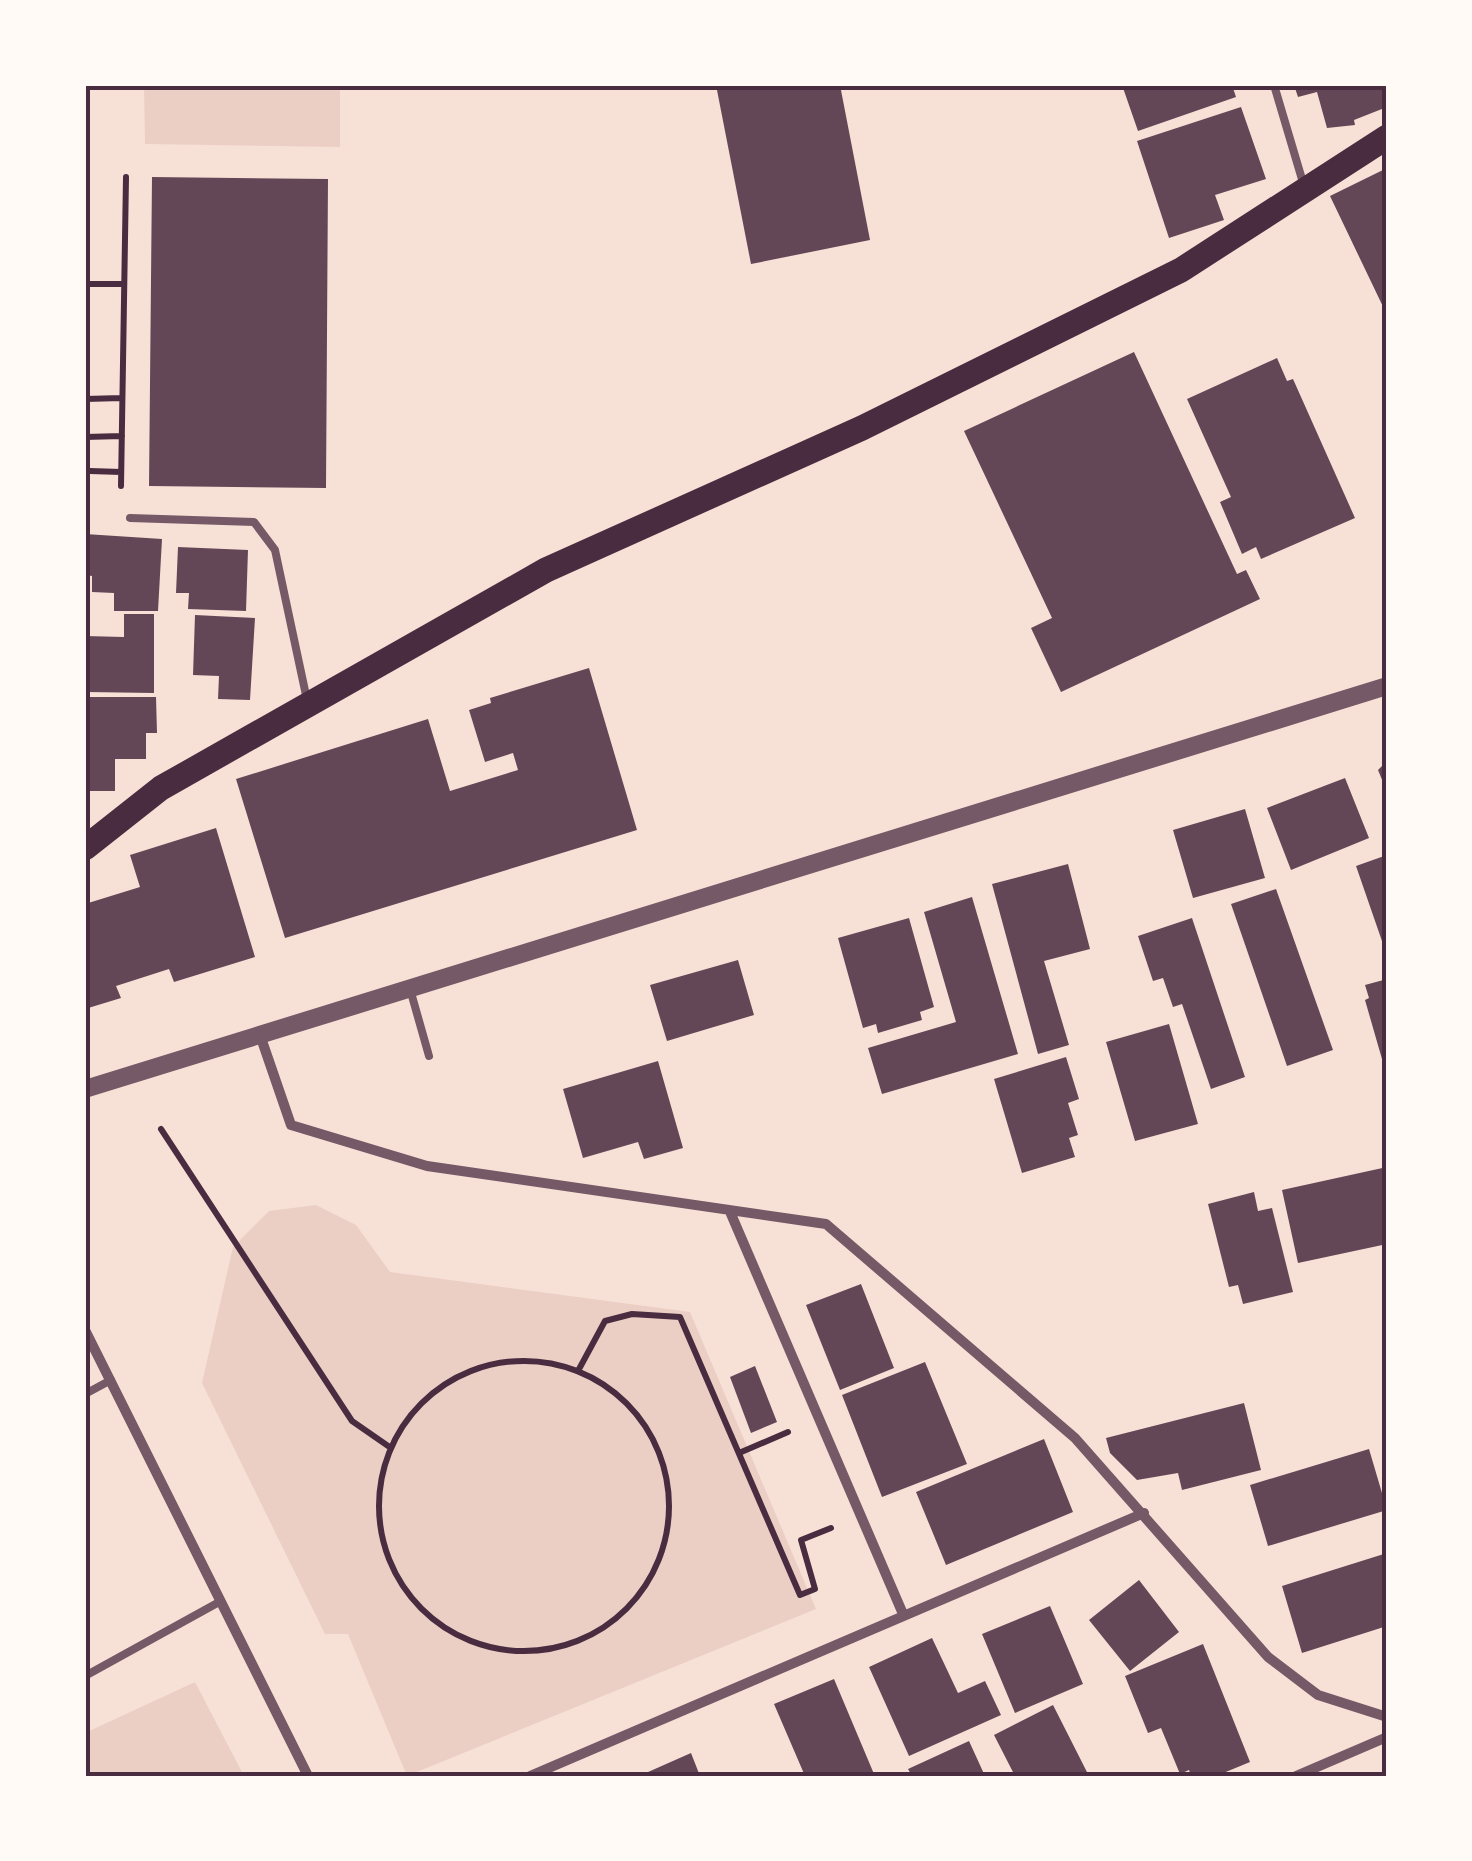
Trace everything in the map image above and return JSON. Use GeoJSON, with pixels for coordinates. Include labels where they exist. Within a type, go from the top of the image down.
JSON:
{"type":"FeatureCollection","features":[{"type":"Feature","properties":{"kind":"main road"},"geometry":{"type":"LineString","coordinates":[[85,848],[160,788],[546,570],[862,428],[1180,270],[1387,138]]}},
{"type":"Feature","properties":{"kind":"street"},"geometry":{"type":"LineString","coordinates":[[85,1089],[1387,686]]}},
{"type":"Feature","properties":{"kind":"street"},"geometry":{"type":"LineString","coordinates":[[260,1035],[291,1125],[426,1166],[731,1214],[826,1224],[1076,1438],[1268,1656],[1318,1694],[1387,1717]]}},
{"type":"Feature","properties":{"kind":"street"},"geometry":{"type":"LineString","coordinates":[[731,1214],[903,1614]]}},
{"type":"Feature","properties":{"kind":"street"},"geometry":{"type":"LineString","coordinates":[[85,1330],[308,1776]]}},
{"type":"Feature","properties":{"kind":"street"},"geometry":{"type":"LineString","coordinates":[[530,1776],[1144,1513]]}},
{"type":"Feature","properties":{"kind":"street"},"geometry":{"type":"LineString","coordinates":[[1296,1776],[1387,1737]]}},
{"type":"Feature","properties":{"kind":"lane"},"geometry":{"type":"LineString","coordinates":[[1274,85],[1306,190]]}},
{"type":"Feature","properties":{"kind":"lane"},"geometry":{"type":"LineString","coordinates":[[130,518],[254,522],[265,531],[275,550],[308,704]]}},
{"type":"Feature","properties":{"kind":"lane"},"geometry":{"type":"LineString","coordinates":[[410,989],[429,1056]]}},
{"type":"Feature","properties":{"kind":"lane"},"geometry":{"type":"LineString","coordinates":[[85,1394],[110,1380]]}},
{"type":"Feature","properties":{"kind":"lane"},"geometry":{"type":"LineString","coordinates":[[85,1676],[222,1600]]}},
{"type":"Feature","properties":{"kind":"path"},"geometry":{"type":"LineString","coordinates":[[126,177],[121,503],[123,514],[130,518]]}},
{"type":"Feature","properties":{"kind":"path"},"geometry":{"type":"LineString","coordinates":[[85,386],[87,179]]}},
{"type":"Feature","properties":{"kind":"path"},"geometry":{"type":"LineString","coordinates":[[86,284],[124,284]]}},
{"type":"Feature","properties":{"kind":"path"},"geometry":{"type":"LineString","coordinates":[[85,399],[122,398]]}},
{"type":"Feature","properties":{"kind":"path"},"geometry":{"type":"LineString","coordinates":[[85,437],[122,436]]}},
{"type":"Feature","properties":{"kind":"path"},"geometry":{"type":"LineString","coordinates":[[90,472],[121,472]]}},
{"type":"Feature","properties":{"kind":"path"},"geometry":{"type":"LineString","coordinates":[[160,1129],[352,1420],[391,1448]]}},
{"type":"Feature","properties":{"kind":"path"},"geometry":{"type":"LineString","coordinates":[[578,1371],[604,1321],[632,1314],[680,1317],[800,1595],[816,1589],[801,1540],[860,1516]]}},
{"type":"Feature","properties":{"kind":"path"},"geometry":{"type":"LineString","coordinates":[[513,1360],[549,1362],[578,1371],[630,1406],[662,1459],[669,1521],[660,1556],[644,1589],[619,1617],[588,1638],[553,1650],[516,1653],[480,1646],[447,1630],[418,1607],[396,1577],[382,1543],[378,1506],[382,1470],[391,1448],[417,1407],[445,1383],[478,1368],[513,1360]]}},
{"type":"Feature","properties":{"kind":"path"},"geometry":{"type":"LineString","coordinates":[[739,1453],[762,1444]]}},
{"type":"Feature","properties":{"kind":"shaded area"},"geometry":{"type":"Polygon","coordinates":[[[144,85],[340,85],[340,147],[145,144],[144,85]]]}},
{"type":"Feature","properties":{"kind":"shaded area"},"geometry":{"type":"Polygon","coordinates":[[[316,1205],[356,1225],[390,1272],[690,1312],[816,1609],[407,1776],[348,1634],[325,1634],[202,1383],[233,1247],[269,1211],[316,1205]]]}},
{"type":"Feature","properties":{"kind":"shaded area"},"geometry":{"type":"Polygon","coordinates":[[[195,1682],[244,1776],[85,1776],[85,1733],[195,1682]]]}},
{"type":"Feature","properties":{"kind":"building"},"geometry":{"type":"Polygon","coordinates":[[[716,85],[840,85],[870,240],[751,264],[716,85]]]}},
{"type":"Feature","properties":{"kind":"building"},"geometry":{"type":"Polygon","coordinates":[[[1122,85],[1232,85],[1236,97],[1138,131],[1122,85]]]}},
{"type":"Feature","properties":{"kind":"building"},"geometry":{"type":"Polygon","coordinates":[[[1294,85],[1387,85],[1387,107],[1354,120],[1355,125],[1327,128],[1317,92],[1298,97],[1294,85]]]}},
{"type":"Feature","properties":{"kind":"building"},"geometry":{"type":"Polygon","coordinates":[[[1241,107],[1266,179],[1215,195],[1224,220],[1169,238],[1137,141],[1241,107]]]}},
{"type":"Feature","properties":{"kind":"building"},"geometry":{"type":"Polygon","coordinates":[[[1387,168],[1387,315],[1330,196],[1387,168]]]}},
{"type":"Feature","properties":{"kind":"building"},"geometry":{"type":"Polygon","coordinates":[[[152,177],[328,179],[326,488],[149,486],[152,177]]]}},
{"type":"Feature","properties":{"kind":"building"},"geometry":{"type":"Polygon","coordinates":[[[1134,352],[1237,574],[1246,570],[1260,599],[1061,692],[1031,628],[1052,618],[964,431],[1134,352]]]}},
{"type":"Feature","properties":{"kind":"building"},"geometry":{"type":"Polygon","coordinates":[[[1277,358],[1287,381],[1293,379],[1355,518],[1261,559],[1256,547],[1242,554],[1220,502],[1231,497],[1187,399],[1277,358]]]}},
{"type":"Feature","properties":{"kind":"building"},"geometry":{"type":"Polygon","coordinates":[[[85,534],[162,539],[158,611],[114,611],[114,593],[92,592],[92,576],[85,575],[85,534]]]}},
{"type":"Feature","properties":{"kind":"building"},"geometry":{"type":"Polygon","coordinates":[[[178,547],[248,550],[246,611],[188,609],[189,593],[176,593],[178,547]]]}},
{"type":"Feature","properties":{"kind":"building"},"geometry":{"type":"Polygon","coordinates":[[[124,614],[154,614],[154,693],[85,692],[85,636],[124,637],[124,614]]]}},
{"type":"Feature","properties":{"kind":"building"},"geometry":{"type":"Polygon","coordinates":[[[195,615],[255,618],[250,700],[218,699],[219,676],[193,675],[195,615]]]}},
{"type":"Feature","properties":{"kind":"building"},"geometry":{"type":"Polygon","coordinates":[[[589,668],[637,830],[285,938],[236,779],[428,719],[450,791],[518,770],[513,753],[485,762],[469,710],[491,703],[490,698],[589,668]]]}},
{"type":"Feature","properties":{"kind":"building"},"geometry":{"type":"Polygon","coordinates":[[[85,697],[156,697],[157,733],[146,733],[146,759],[115,759],[115,791],[85,791],[85,697]]]}},
{"type":"Feature","properties":{"kind":"building"},"geometry":{"type":"Polygon","coordinates":[[[1387,761],[1387,792],[1378,770],[1387,761]]]}},
{"type":"Feature","properties":{"kind":"building"},"geometry":{"type":"Polygon","coordinates":[[[1345,778],[1369,838],[1291,870],[1267,808],[1345,778]]]}},
{"type":"Feature","properties":{"kind":"building"},"geometry":{"type":"Polygon","coordinates":[[[1245,809],[1265,878],[1193,898],[1173,830],[1245,809]]]}},
{"type":"Feature","properties":{"kind":"building"},"geometry":{"type":"Polygon","coordinates":[[[216,828],[255,957],[174,982],[169,969],[116,986],[121,998],[85,1009],[85,904],[140,887],[130,855],[216,828]]]}},
{"type":"Feature","properties":{"kind":"building"},"geometry":{"type":"Polygon","coordinates":[[[1387,855],[1387,943],[1383,944],[1356,866],[1387,855]]]}},
{"type":"Feature","properties":{"kind":"building"},"geometry":{"type":"Polygon","coordinates":[[[1068,864],[1090,949],[1044,961],[1069,1045],[1038,1054],[992,884],[1068,864]]]}},
{"type":"Feature","properties":{"kind":"building"},"geometry":{"type":"Polygon","coordinates":[[[1276,889],[1333,1050],[1287,1066],[1231,904],[1276,889]]]}},
{"type":"Feature","properties":{"kind":"building"},"geometry":{"type":"Polygon","coordinates":[[[972,897],[1018,1054],[882,1094],[868,1048],[956,1022],[924,912],[972,897]]]}},
{"type":"Feature","properties":{"kind":"building"},"geometry":{"type":"Polygon","coordinates":[[[909,918],[934,1007],[920,1012],[922,1020],[878,1033],[876,1024],[863,1028],[838,938],[909,918]]]}},
{"type":"Feature","properties":{"kind":"building"},"geometry":{"type":"Polygon","coordinates":[[[1192,918],[1245,1077],[1211,1089],[1182,1004],[1173,1007],[1163,978],[1153,981],[1138,936],[1192,918]]]}},
{"type":"Feature","properties":{"kind":"building"},"geometry":{"type":"Polygon","coordinates":[[[738,960],[754,1015],[667,1041],[650,985],[738,960]]]}},
{"type":"Feature","properties":{"kind":"building"},"geometry":{"type":"Polygon","coordinates":[[[1387,979],[1386,1073],[1365,1000],[1369,998],[1365,985],[1387,979]]]}},
{"type":"Feature","properties":{"kind":"building"},"geometry":{"type":"Polygon","coordinates":[[[1169,1024],[1198,1124],[1135,1141],[1106,1042],[1169,1024]]]}},
{"type":"Feature","properties":{"kind":"building"},"geometry":{"type":"Polygon","coordinates":[[[1066,1057],[1079,1099],[1068,1103],[1078,1135],[1069,1138],[1075,1157],[1022,1173],[994,1079],[1066,1057]]]}},
{"type":"Feature","properties":{"kind":"building"},"geometry":{"type":"Polygon","coordinates":[[[658,1061],[683,1148],[644,1159],[638,1142],[583,1158],[563,1089],[658,1061]]]}},
{"type":"Feature","properties":{"kind":"building"},"geometry":{"type":"Polygon","coordinates":[[[1387,1167],[1387,1244],[1298,1263],[1282,1190],[1387,1167]]]}},
{"type":"Feature","properties":{"kind":"building"},"geometry":{"type":"Polygon","coordinates":[[[1254,1192],[1258,1211],[1272,1208],[1293,1292],[1243,1304],[1238,1285],[1229,1287],[1208,1204],[1254,1192]]]}},
{"type":"Feature","properties":{"kind":"building"},"geometry":{"type":"Polygon","coordinates":[[[861,1284],[894,1368],[840,1390],[806,1305],[861,1284]]]}},
{"type":"Feature","properties":{"kind":"building"},"geometry":{"type":"Polygon","coordinates":[[[925,1362],[967,1464],[882,1497],[842,1395],[925,1362]]]}},
{"type":"Feature","properties":{"kind":"building"},"geometry":{"type":"Polygon","coordinates":[[[755,1366],[777,1422],[751,1433],[730,1377],[755,1366]]]}},
{"type":"Feature","properties":{"kind":"building"},"geometry":{"type":"Polygon","coordinates":[[[1244,1403],[1261,1470],[1182,1490],[1178,1473],[1137,1480],[1110,1453],[1106,1438],[1244,1403]]]}},
{"type":"Feature","properties":{"kind":"building"},"geometry":{"type":"Polygon","coordinates":[[[1044,1439],[1073,1512],[946,1565],[916,1492],[1044,1439]]]}},
{"type":"Feature","properties":{"kind":"building"},"geometry":{"type":"Polygon","coordinates":[[[1369,1449],[1387,1510],[1268,1546],[1250,1485],[1369,1449]]]}},
{"type":"Feature","properties":{"kind":"building"},"geometry":{"type":"Polygon","coordinates":[[[1387,1553],[1387,1626],[1302,1653],[1282,1586],[1387,1553]]]}},
{"type":"Feature","properties":{"kind":"building"},"geometry":{"type":"Polygon","coordinates":[[[1139,1580],[1179,1632],[1130,1671],[1089,1620],[1139,1580]]]}},
{"type":"Feature","properties":{"kind":"building"},"geometry":{"type":"Polygon","coordinates":[[[1050,1606],[1083,1684],[1015,1713],[982,1634],[1050,1606]]]}},
{"type":"Feature","properties":{"kind":"building"},"geometry":{"type":"Polygon","coordinates":[[[932,1638],[958,1693],[985,1681],[1001,1715],[909,1756],[869,1667],[932,1638]]]}},
{"type":"Feature","properties":{"kind":"building"},"geometry":{"type":"Polygon","coordinates":[[[1203,1644],[1250,1762],[1216,1776],[1191,1776],[1189,1770],[1180,1774],[1161,1728],[1148,1733],[1125,1676],[1203,1644]]]}},
{"type":"Feature","properties":{"kind":"building"},"geometry":{"type":"Polygon","coordinates":[[[834,1679],[874,1774],[805,1776],[774,1704],[834,1679]]]}},
{"type":"Feature","properties":{"kind":"building"},"geometry":{"type":"Polygon","coordinates":[[[1053,1705],[1089,1776],[1015,1776],[994,1735],[1053,1705]]]}},
{"type":"Feature","properties":{"kind":"building"},"geometry":{"type":"Polygon","coordinates":[[[969,1741],[985,1776],[912,1776],[908,1769],[969,1741]]]}},
{"type":"Feature","properties":{"kind":"building"},"geometry":{"type":"Polygon","coordinates":[[[691,1753],[700,1776],[639,1776],[691,1753]]]}}]}
